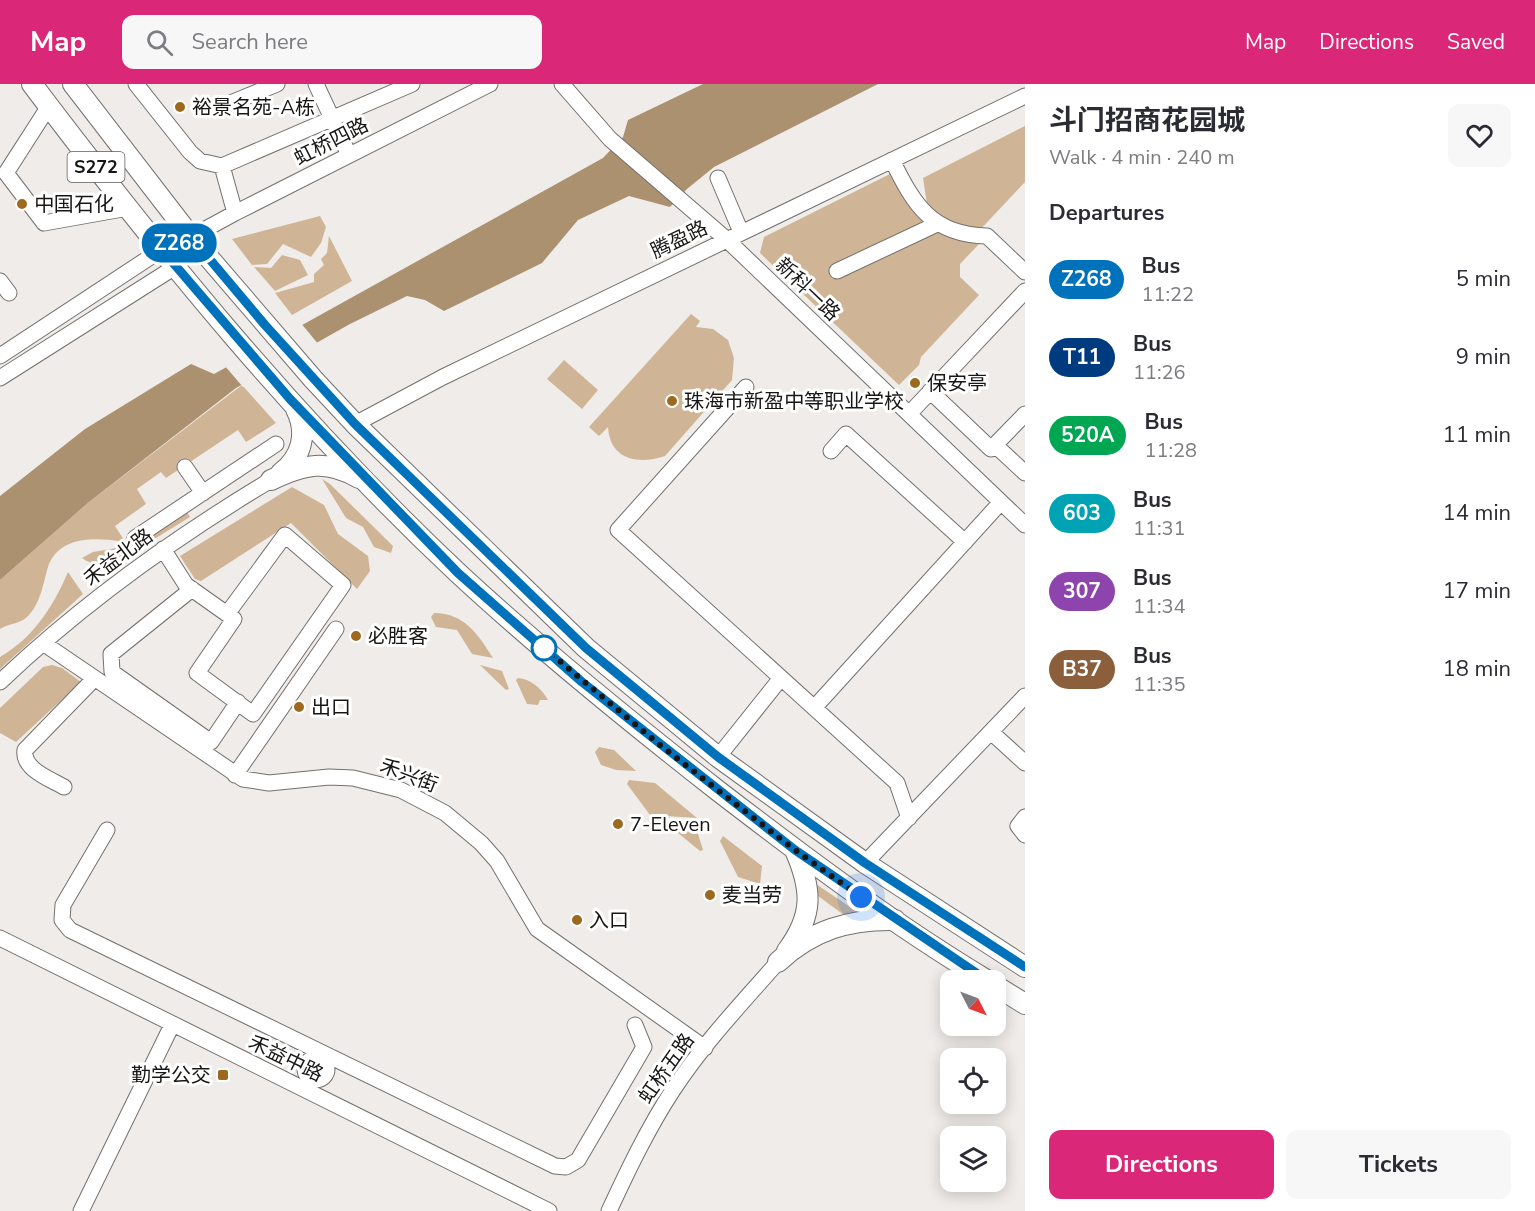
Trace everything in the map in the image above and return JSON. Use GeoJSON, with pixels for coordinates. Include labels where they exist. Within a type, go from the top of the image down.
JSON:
{"type":"FeatureCollection","features":[{"type":"Feature","properties":{"kind":"main road","name":"S272"},"geometry":{"type":"LineString","coordinates":[[32,84],[162,250]]}},
{"type":"Feature","properties":{"kind":"main road","name":"S272"},"geometry":{"type":"LineString","coordinates":[[73,84],[191,237],[313,379],[355,424],[586,648],[718,757],[865,863],[1025,967]]}},
{"type":"Feature","properties":{"kind":"main road"},"geometry":{"type":"LineString","coordinates":[[162,250],[290,399],[374,489],[458,573],[582,682],[795,850],[971,970]]}},
{"type":"Feature","properties":{"kind":"main road"},"geometry":{"type":"LineString","coordinates":[[271,480],[293,462],[302,440],[300,417],[290,399]]}},
{"type":"Feature","properties":{"kind":"main road"},"geometry":{"type":"LineString","coordinates":[[271,480],[301,468],[328,465],[345,470],[374,489]]}},
{"type":"Feature","properties":{"kind":"main road"},"geometry":{"type":"LineString","coordinates":[[778,962],[798,931],[808,908],[809,885],[795,850]]}},
{"type":"Feature","properties":{"kind":"main road"},"geometry":{"type":"LineString","coordinates":[[778,962],[792,949],[833,927],[855,921],[895,920]]}},
{"type":"Feature","properties":{"kind":"main road"},"geometry":{"type":"LineString","coordinates":[[1006,992],[1025,1004]]}},
{"type":"Feature","properties":{"kind":"street"},"geometry":{"type":"LineString","coordinates":[[136,84],[190,152],[200,161],[222,165],[412,84]]}},
{"type":"Feature","properties":{"kind":"street"},"geometry":{"type":"LineString","coordinates":[[228,104],[277,84]]}},
{"type":"Feature","properties":{"kind":"street"},"geometry":{"type":"LineString","coordinates":[[316,84],[349,155]]}},
{"type":"Feature","properties":{"kind":"street","name":"虹桥四路"},"geometry":{"type":"LineString","coordinates":[[0,356],[162,250],[490,84]]}},
{"type":"Feature","properties":{"kind":"street","name":"新科一路"},"geometry":{"type":"LineString","coordinates":[[562,84],[610,140],[726,239],[1025,525]]}},
{"type":"Feature","properties":{"kind":"street","name":"腾盈路"},"geometry":{"type":"LineString","coordinates":[[355,424],[443,376],[1025,96]]}},
{"type":"Feature","properties":{"kind":"street"},"geometry":{"type":"LineString","coordinates":[[49,106],[6,173],[45,223],[128,208]]}},
{"type":"Feature","properties":{"kind":"street"},"geometry":{"type":"LineString","coordinates":[[892,160],[914,200],[937,224],[970,236],[987,236],[1025,272]]}},
{"type":"Feature","properties":{"kind":"street"},"geometry":{"type":"LineString","coordinates":[[222,165],[235,213]]}},
{"type":"Feature","properties":{"kind":"street"},"geometry":{"type":"LineString","coordinates":[[718,178],[741,232]]}},
{"type":"Feature","properties":{"kind":"street"},"geometry":{"type":"LineString","coordinates":[[837,271],[937,224]]}},
{"type":"Feature","properties":{"kind":"street"},"geometry":{"type":"LineString","coordinates":[[0,378],[176,267],[191,237]]}},
{"type":"Feature","properties":{"kind":"street"},"geometry":{"type":"LineString","coordinates":[[909,414],[1025,291]]}},
{"type":"Feature","properties":{"kind":"street"},"geometry":{"type":"LineString","coordinates":[[746,387],[618,530],[897,783],[909,818]]}},
{"type":"Feature","properties":{"kind":"street"},"geometry":{"type":"LineString","coordinates":[[930,391],[991,449],[1025,414]]}},
{"type":"Feature","properties":{"kind":"street"},"geometry":{"type":"LineString","coordinates":[[831,451],[846,434],[965,542]]}},
{"type":"Feature","properties":{"kind":"street"},"geometry":{"type":"LineString","coordinates":[[135,538],[276,444]]}},
{"type":"Feature","properties":{"kind":"street"},"geometry":{"type":"LineString","coordinates":[[995,445],[1025,473]]}},
{"type":"Feature","properties":{"kind":"street"},"geometry":{"type":"LineString","coordinates":[[185,467],[212,516]]}},
{"type":"Feature","properties":{"kind":"street","name":"禾益北路"},"geometry":{"type":"LineString","coordinates":[[0,682],[43,643],[163,549],[271,480]]}},
{"type":"Feature","properties":{"kind":"street"},"geometry":{"type":"LineString","coordinates":[[814,708],[1001,502]]}},
{"type":"Feature","properties":{"kind":"street"},"geometry":{"type":"LineString","coordinates":[[163,549],[186,585],[234,619],[197,672],[254,714],[344,585],[285,535],[227,614]]}},
{"type":"Feature","properties":{"kind":"street"},"geometry":{"type":"LineString","coordinates":[[192,589],[111,654],[112,672],[211,742],[238,702]]}},
{"type":"Feature","properties":{"kind":"street"},"geometry":{"type":"LineString","coordinates":[[235,775],[336,629]]}},
{"type":"Feature","properties":{"kind":"street","name":"禾兴街"},"geometry":{"type":"LineString","coordinates":[[43,643],[235,775],[256,783],[329,777],[353,778],[401,790],[445,813],[481,843],[497,861],[537,929],[705,1048]]}},
{"type":"Feature","properties":{"kind":"street"},"geometry":{"type":"LineString","coordinates":[[718,757],[781,678]]}},
{"type":"Feature","properties":{"kind":"street"},"geometry":{"type":"LineString","coordinates":[[64,788],[28,765],[25,750],[93,680]]}},
{"type":"Feature","properties":{"kind":"street"},"geometry":{"type":"LineString","coordinates":[[865,863],[1025,696]]}},
{"type":"Feature","properties":{"kind":"street"},"geometry":{"type":"LineString","coordinates":[[991,732],[1025,763]]}},
{"type":"Feature","properties":{"kind":"street"},"geometry":{"type":"LineString","coordinates":[[1025,817],[1018,826],[1025,835]]}},
{"type":"Feature","properties":{"kind":"street"},"geometry":{"type":"LineString","coordinates":[[107,830],[63,905],[62,916],[67,927],[323,1056],[555,1166],[566,1167],[576,1162],[644,1047],[635,1025]]}},
{"type":"Feature","properties":{"kind":"street","name":"禾益中路"},"geometry":{"type":"LineString","coordinates":[[1,941],[172,1025],[308,1084],[549,1211]]}},
{"type":"Feature","properties":{"kind":"street","name":"虹桥五路"},"geometry":{"type":"LineString","coordinates":[[609,1211],[632,1162],[673,1089],[778,962]]}},
{"type":"Feature","properties":{"kind":"street"},"geometry":{"type":"LineString","coordinates":[[81,1211],[172,1025]]}},
{"type":"Feature","properties":{"kind":"street"},"geometry":{"type":"LineString","coordinates":[[308,1084],[326,1073],[323,1056]]}},
{"type":"Feature","properties":{"kind":"shaded area"},"geometry":{"type":"Polygon","coordinates":[[[703,84],[878,84],[714,167],[687,189],[670,207],[629,196],[578,220],[542,263],[444,311],[425,300],[407,296],[350,324],[236,388],[89,502],[0,580],[0,496],[85,429],[191,364],[214,374],[603,158],[623,137],[628,120],[703,84]]]}},
{"type":"Feature","properties":{"kind":"shaded area"},"geometry":{"type":"Polygon","coordinates":[[[1025,126],[1025,182],[976,234],[928,210],[923,178],[1025,126]]]}},
{"type":"Feature","properties":{"kind":"shaded area"},"geometry":{"type":"Polygon","coordinates":[[[890,174],[926,224],[981,242],[960,264],[960,277],[979,295],[921,357],[919,365],[899,385],[760,253],[764,237],[890,174]]]}},
{"type":"Feature","properties":{"kind":"shaded area"},"geometry":{"type":"Polygon","coordinates":[[[320,216],[326,227],[321,243],[311,257],[283,244],[267,264],[252,265],[232,239],[320,216]]]}},
{"type":"Feature","properties":{"kind":"shaded area"},"geometry":{"type":"Polygon","coordinates":[[[329,236],[352,281],[292,315],[275,293],[314,282],[314,274],[324,265],[321,259],[327,253],[329,236]]]}},
{"type":"Feature","properties":{"kind":"shaded area"},"geometry":{"type":"Polygon","coordinates":[[[282,255],[300,260],[308,275],[275,291],[254,267],[271,268],[282,255]]]}},
{"type":"Feature","properties":{"kind":"shaded area"},"geometry":{"type":"Polygon","coordinates":[[[691,314],[700,321],[696,327],[713,329],[728,340],[734,358],[732,380],[665,456],[645,460],[627,457],[614,447],[608,427],[599,436],[589,427],[691,314]]]}},
{"type":"Feature","properties":{"kind":"shaded area"},"geometry":{"type":"Polygon","coordinates":[[[564,360],[598,390],[582,409],[547,379],[564,360]]]}},
{"type":"Feature","properties":{"kind":"shaded area"},"geometry":{"type":"Polygon","coordinates":[[[242,385],[276,423],[246,442],[238,430],[166,478],[161,472],[137,489],[146,504],[115,526],[124,540],[141,535],[187,512],[190,517],[143,546],[117,541],[89,540],[64,547],[55,555],[48,567],[33,610],[22,620],[0,629],[0,580],[89,502],[242,385]]]}},
{"type":"Feature","properties":{"kind":"shaded area"},"geometry":{"type":"Polygon","coordinates":[[[322,479],[330,484],[393,546],[391,553],[374,547],[363,527],[346,518],[322,479]]]}},
{"type":"Feature","properties":{"kind":"shaded area"},"geometry":{"type":"Polygon","coordinates":[[[292,487],[324,505],[338,534],[368,556],[370,571],[357,589],[291,523],[201,581],[195,579],[180,556],[292,487]]]}},
{"type":"Feature","properties":{"kind":"shaded area"},"geometry":{"type":"Polygon","coordinates":[[[116,548],[128,550],[118,559],[106,564],[94,564],[82,558],[93,552],[116,548]]]}},
{"type":"Feature","properties":{"kind":"shaded area"},"geometry":{"type":"Polygon","coordinates":[[[68,572],[83,594],[0,669],[0,657],[22,641],[41,620],[68,572]]]}},
{"type":"Feature","properties":{"kind":"shaded area"},"geometry":{"type":"Polygon","coordinates":[[[434,613],[454,617],[469,626],[493,658],[472,654],[457,630],[436,627],[431,617],[434,613]]]}},
{"type":"Feature","properties":{"kind":"shaded area"},"geometry":{"type":"Polygon","coordinates":[[[52,665],[62,668],[81,682],[16,742],[0,733],[0,708],[43,667],[52,665]]]}},
{"type":"Feature","properties":{"kind":"shaded area"},"geometry":{"type":"Polygon","coordinates":[[[480,665],[502,671],[509,689],[506,690],[480,665]]]}},
{"type":"Feature","properties":{"kind":"shaded area"},"geometry":{"type":"Polygon","coordinates":[[[518,678],[536,685],[548,700],[540,700],[538,705],[527,704],[516,680],[518,678]]]}},
{"type":"Feature","properties":{"kind":"shaded area"},"geometry":{"type":"Polygon","coordinates":[[[599,747],[614,750],[636,771],[616,770],[601,765],[595,752],[599,747]]]}},
{"type":"Feature","properties":{"kind":"shaded area"},"geometry":{"type":"Polygon","coordinates":[[[629,780],[655,783],[697,818],[650,815],[627,784],[629,780]]]}},
{"type":"Feature","properties":{"kind":"shaded area"},"geometry":{"type":"Polygon","coordinates":[[[672,828],[697,831],[703,850],[700,851],[672,828]]]}},
{"type":"Feature","properties":{"kind":"shaded area"},"geometry":{"type":"Polygon","coordinates":[[[723,836],[762,866],[760,884],[738,877],[720,841],[723,836]]]}},
{"type":"Feature","properties":{"kind":"shaded area"},"geometry":{"type":"Polygon","coordinates":[[[813,882],[859,913],[844,915],[814,893],[813,882]]]}},
{"type":"Feature","properties":{"kind":"pier"},"geometry":{"type":"Polygon","coordinates":[[[300,322],[319,345],[243,387],[224,365],[300,322]]]}},
{"type":"Feature","properties":{"kind":"bus line","name":"Z268"},"geometry":{"type":"LineString","coordinates":[[971,970],[795,850],[582,682],[458,573],[374,489],[290,399],[162,250],[191,237],[265,325],[355,424],[586,648],[718,757],[927,906],[1025,967]]}},
{"type":"Feature","properties":{"kind":"place","name":"裕景名苑-A栋"},"geometry":{"type":"Point","coordinates":[180,107]}},
{"type":"Feature","properties":{"kind":"place","name":"中国石化"},"geometry":{"type":"Point","coordinates":[22,204]}},
{"type":"Feature","properties":{"kind":"place","name":"保安亭"},"geometry":{"type":"Point","coordinates":[915,383]}},
{"type":"Feature","properties":{"kind":"place","name":"珠海市新盈中等职业学校"},"geometry":{"type":"Point","coordinates":[672,401]}},
{"type":"Feature","properties":{"kind":"place","name":"必胜客"},"geometry":{"type":"Point","coordinates":[356,636]}},
{"type":"Feature","properties":{"kind":"place","name":"出口"},"geometry":{"type":"Point","coordinates":[299,707]}},
{"type":"Feature","properties":{"kind":"place","name":"7-Eleven"},"geometry":{"type":"Point","coordinates":[618,824]}},
{"type":"Feature","properties":{"kind":"place","name":"麦当劳"},"geometry":{"type":"Point","coordinates":[710,895]}},
{"type":"Feature","properties":{"kind":"place","name":"入口"},"geometry":{"type":"Point","coordinates":[577,920]}},
{"type":"Feature","properties":{"kind":"place","name":"勤学公交"},"geometry":{"type":"Point","coordinates":[223,1075]}},
{"type":"Feature","properties":{"kind":"route"},"geometry":{"type":"LineString","coordinates":[[544,648],[660,745],[795,850],[861,897]]}}]}
